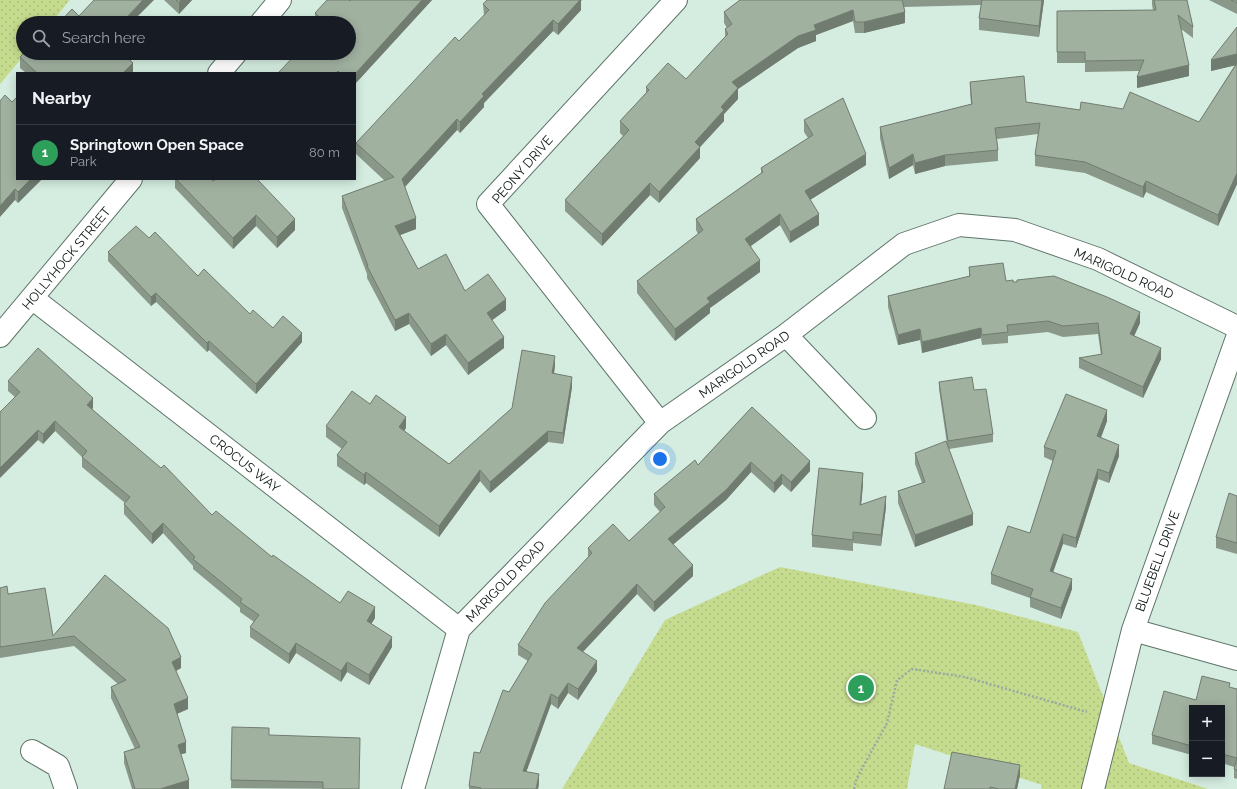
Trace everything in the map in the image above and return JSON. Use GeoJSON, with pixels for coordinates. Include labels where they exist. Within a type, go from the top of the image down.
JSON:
{"type":"FeatureCollection","features":[{"type":"Feature","properties":{"kind":"street"},"geometry":{"type":"LineString","coordinates":[[267,16],[280,0]]}},
{"type":"Feature","properties":{"kind":"street","name":"PEONY DRIVE"},"geometry":{"type":"LineString","coordinates":[[660,423],[488,204],[676,0]]}},
{"type":"Feature","properties":{"kind":"street"},"geometry":{"type":"LineString","coordinates":[[220,72],[230,60]]}},
{"type":"Feature","properties":{"kind":"street","name":"HOLLYHOCK STREET"},"geometry":{"type":"LineString","coordinates":[[0,336],[130,180]]}},
{"type":"Feature","properties":{"kind":"street","name":"MARIGOLD ROAD"},"geometry":{"type":"LineString","coordinates":[[413,789],[459,629],[660,423],[786,335],[904,244],[959,225],[1015,230],[1098,259],[1237,327]]}},
{"type":"Feature","properties":{"kind":"street","name":"CROCUS WAY"},"geometry":{"type":"LineString","coordinates":[[32,298],[459,629]]}},
{"type":"Feature","properties":{"kind":"street"},"geometry":{"type":"LineString","coordinates":[[786,335],[865,418]]}},
{"type":"Feature","properties":{"kind":"street","name":"BLUEBELL DRIVE"},"geometry":{"type":"LineString","coordinates":[[1093,789],[1133,630],[1237,338]]}},
{"type":"Feature","properties":{"kind":"street"},"geometry":{"type":"LineString","coordinates":[[1133,630],[1237,659]]}},
{"type":"Feature","properties":{"kind":"street"},"geometry":{"type":"LineString","coordinates":[[32,751],[58,766],[66,789]]}},
{"type":"Feature","properties":{"kind":"path"},"geometry":{"type":"LineString","coordinates":[[854,789],[857,778],[886,723],[897,680],[912,669],[965,677],[1111,718]]}},
{"type":"Feature","properties":{"kind":"green space"},"geometry":{"type":"Polygon","coordinates":[[[0,0],[70,0],[57,16],[16,16],[16,60],[20,60],[0,84],[0,0]]]}},
{"type":"Feature","properties":{"kind":"green space"},"geometry":{"type":"Polygon","coordinates":[[[780,567],[976,605],[1078,632],[1129,763],[1208,789],[1041,789],[1042,785],[915,744],[907,789],[562,789],[665,620],[780,567]]]}},
{"type":"Feature","properties":{"kind":"building"},"geometry":{"type":"Polygon","coordinates":[[[94,0],[143,0],[128,16],[79,16],[94,0]]]}},
{"type":"Feature","properties":{"kind":"building"},"geometry":{"type":"Polygon","coordinates":[[[327,0],[422,0],[356,73],[338,71],[279,72],[290,60],[356,60],[356,16],[318,16],[315,13],[327,0]]]}},
{"type":"Feature","properties":{"kind":"building"},"geometry":{"type":"Polygon","coordinates":[[[487,0],[580,0],[558,24],[553,20],[482,94],[484,96],[460,122],[457,119],[402,179],[416,218],[395,226],[418,269],[446,254],[465,291],[488,274],[506,299],[487,313],[504,337],[468,363],[446,334],[431,344],[409,313],[395,320],[367,266],[342,196],[394,177],[356,143],[455,37],[459,41],[489,10],[483,4],[487,0]]]}},
{"type":"Feature","properties":{"kind":"building"},"geometry":{"type":"Polygon","coordinates":[[[740,0],[902,0],[905,12],[864,22],[855,22],[853,10],[814,25],[816,30],[798,36],[732,82],[738,88],[721,107],[724,110],[695,142],[700,147],[659,192],[650,183],[602,234],[565,200],[629,130],[620,121],[649,90],[646,87],[668,63],[686,79],[728,34],[725,29],[732,24],[724,12],[740,0]]]}},
{"type":"Feature","properties":{"kind":"building"},"geometry":{"type":"Polygon","coordinates":[[[982,0],[1042,0],[1039,26],[979,18],[982,0]]]}},
{"type":"Feature","properties":{"kind":"building"},"geometry":{"type":"Polygon","coordinates":[[[1154,0],[1187,0],[1193,27],[1178,15],[1189,65],[1137,77],[1144,60],[1085,61],[1085,52],[1057,52],[1057,11],[1156,10],[1154,0]]]}},
{"type":"Feature","properties":{"kind":"building"},"geometry":{"type":"Polygon","coordinates":[[[72,9],[79,16],[66,16],[72,9]]]}},
{"type":"Feature","properties":{"kind":"building"},"geometry":{"type":"Polygon","coordinates":[[[1237,27],[1237,54],[1211,60],[1237,27]]]}},
{"type":"Feature","properties":{"kind":"building"},"geometry":{"type":"Polygon","coordinates":[[[23,60],[130,60],[133,63],[124,72],[36,72],[23,60]]]}},
{"type":"Feature","properties":{"kind":"building"},"geometry":{"type":"Polygon","coordinates":[[[1237,63],[1237,173],[1218,215],[1146,181],[1143,187],[1085,162],[1035,155],[1040,123],[995,128],[998,150],[945,155],[915,163],[913,154],[889,168],[880,127],[972,104],[970,82],[1024,76],[1026,102],[1080,110],[1081,102],[1123,109],[1130,92],[1199,122],[1237,63]]]}},
{"type":"Feature","properties":{"kind":"building"},"geometry":{"type":"Polygon","coordinates":[[[5,95],[12,102],[16,98],[16,180],[30,180],[18,192],[15,189],[0,206],[0,101],[5,95]]]}},
{"type":"Feature","properties":{"kind":"building"},"geometry":{"type":"Polygon","coordinates":[[[843,98],[866,154],[805,191],[819,214],[790,232],[780,214],[745,239],[760,260],[707,298],[710,302],[675,329],[637,281],[703,230],[696,219],[763,172],[761,168],[813,135],[804,120],[843,98]]]}},
{"type":"Feature","properties":{"kind":"building"},"geometry":{"type":"Polygon","coordinates":[[[177,180],[258,180],[295,219],[277,237],[256,215],[233,238],[177,180]]]}},
{"type":"Feature","properties":{"kind":"building"},"geometry":{"type":"Polygon","coordinates":[[[136,226],[149,238],[155,232],[198,276],[204,269],[250,314],[253,310],[273,328],[283,316],[302,333],[256,384],[209,341],[207,343],[156,293],[151,297],[108,252],[136,226]]]}},
{"type":"Feature","properties":{"kind":"building"},"geometry":{"type":"Polygon","coordinates":[[[1003,263],[1006,281],[1013,280],[1013,282],[1017,282],[1017,280],[1054,276],[1140,312],[1130,334],[1161,348],[1143,387],[1079,358],[1102,354],[1098,323],[1063,326],[1048,321],[1007,325],[1008,332],[982,335],[981,328],[922,342],[920,329],[898,335],[888,296],[970,276],[969,267],[1003,263]]]}},
{"type":"Feature","properties":{"kind":"building"},"geometry":{"type":"Polygon","coordinates":[[[38,348],[93,398],[87,405],[161,468],[164,465],[212,515],[216,511],[272,557],[273,555],[340,603],[348,591],[375,607],[367,621],[392,637],[369,675],[347,662],[341,671],[296,643],[289,654],[250,627],[259,615],[240,602],[242,599],[193,559],[195,557],[163,523],[152,534],[124,504],[130,497],[82,457],[87,451],[55,421],[43,434],[38,430],[0,468],[0,412],[20,392],[8,381],[38,348]]]}},
{"type":"Feature","properties":{"kind":"building"},"geometry":{"type":"Polygon","coordinates":[[[522,350],[555,356],[552,373],[572,377],[563,433],[548,431],[490,482],[480,470],[439,526],[366,472],[364,475],[337,455],[347,442],[326,426],[352,391],[370,404],[376,395],[406,417],[399,427],[449,464],[512,408],[522,350]]]}},
{"type":"Feature","properties":{"kind":"building"},"geometry":{"type":"Polygon","coordinates":[[[972,377],[974,390],[986,389],[993,434],[948,441],[939,382],[972,377]]]}},
{"type":"Feature","properties":{"kind":"building"},"geometry":{"type":"Polygon","coordinates":[[[1066,394],[1107,410],[1097,436],[1119,445],[1109,473],[1098,469],[1076,538],[1063,534],[1050,571],[1072,579],[1061,608],[1030,597],[1033,589],[991,574],[1008,526],[1030,533],[1056,451],[1044,447],[1066,394]]]}},
{"type":"Feature","properties":{"kind":"building"},"geometry":{"type":"Polygon","coordinates":[[[752,407],[810,461],[791,482],[782,474],[774,483],[751,462],[726,490],[668,539],[693,565],[654,602],[637,584],[577,648],[597,661],[578,689],[568,683],[558,698],[551,694],[523,771],[539,774],[536,789],[481,789],[469,786],[474,752],[480,753],[503,690],[509,692],[532,654],[518,645],[545,603],[592,553],[588,548],[613,524],[629,541],[665,507],[654,494],[695,460],[698,465],[752,407]]]}},
{"type":"Feature","properties":{"kind":"building"},"geometry":{"type":"Polygon","coordinates":[[[946,441],[973,514],[915,535],[898,491],[925,482],[915,453],[946,441]]]}},
{"type":"Feature","properties":{"kind":"building"},"geometry":{"type":"Polygon","coordinates":[[[819,468],[863,473],[860,505],[886,496],[881,535],[853,532],[853,540],[812,535],[819,468]]]}},
{"type":"Feature","properties":{"kind":"building"},"geometry":{"type":"Polygon","coordinates":[[[1229,493],[1237,496],[1237,543],[1216,537],[1229,493]]]}},
{"type":"Feature","properties":{"kind":"building"},"geometry":{"type":"Polygon","coordinates":[[[105,575],[168,628],[181,657],[172,662],[188,698],[174,704],[186,742],[178,745],[189,780],[160,789],[135,789],[124,752],[140,747],[111,687],[126,680],[74,636],[0,647],[0,588],[7,586],[8,594],[45,588],[53,636],[105,575]]]}},
{"type":"Feature","properties":{"kind":"building"},"geometry":{"type":"Polygon","coordinates":[[[1202,676],[1230,683],[1229,687],[1237,689],[1237,758],[1225,755],[1225,705],[1189,705],[1189,745],[1152,735],[1164,691],[1196,700],[1202,676]]]}},
{"type":"Feature","properties":{"kind":"building"},"geometry":{"type":"Polygon","coordinates":[[[232,727],[269,728],[269,735],[360,738],[359,789],[323,789],[323,782],[231,780],[232,727]]]}},
{"type":"Feature","properties":{"kind":"building"},"geometry":{"type":"Polygon","coordinates":[[[952,752],[1020,765],[1015,789],[999,789],[990,787],[990,789],[944,789],[952,752]]]}},
{"type":"Feature","properties":{"kind":"building"},"geometry":{"type":"Polygon","coordinates":[[[1237,758],[1237,770],[1234,769],[1237,758]]]}},
{"type":"Feature","properties":{"kind":"place","name":"Springtown Open Space"},"geometry":{"type":"Point","coordinates":[861,688]}}]}
